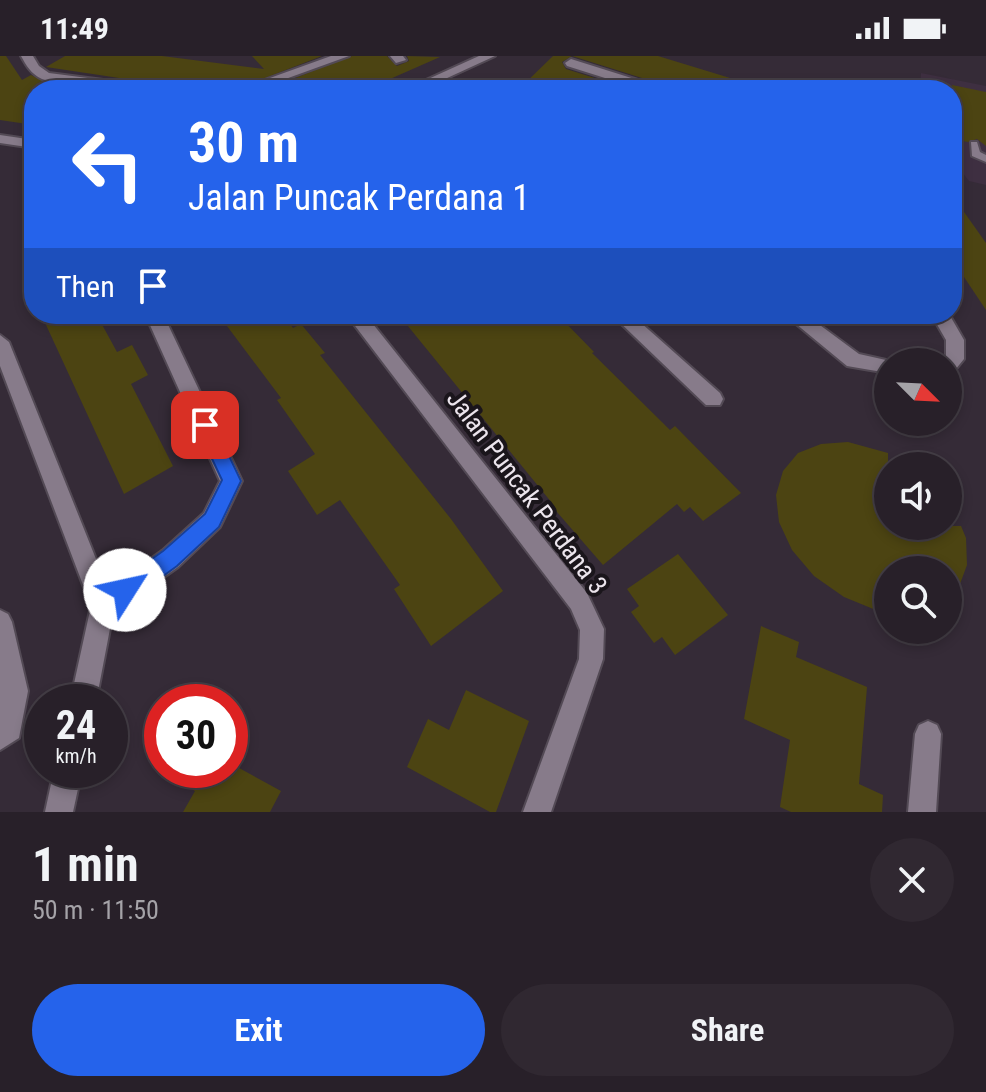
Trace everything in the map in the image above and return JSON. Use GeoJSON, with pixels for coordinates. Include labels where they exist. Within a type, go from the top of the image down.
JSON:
{"type":"FeatureCollection","features":[{"type":"Feature","properties":{"kind":"street"},"geometry":{"type":"LineString","coordinates":[[27,56],[34,68],[46,76],[76,80]]}},
{"type":"Feature","properties":{"kind":"street"},"geometry":{"type":"LineString","coordinates":[[272,80],[343,56]]}},
{"type":"Feature","properties":{"kind":"street"},"geometry":{"type":"LineString","coordinates":[[433,80],[489,56]]}},
{"type":"Feature","properties":{"kind":"street"},"geometry":{"type":"LineString","coordinates":[[571,63],[625,80]]}},
{"type":"Feature","properties":{"kind":"street"},"geometry":{"type":"LineString","coordinates":[[0,139],[24,143]]}},
{"type":"Feature","properties":{"kind":"street"},"geometry":{"type":"LineString","coordinates":[[103,606],[170,559],[212,520],[231,481],[159,324]]}},
{"type":"Feature","properties":{"kind":"street","name":"Jalan Puncak Perdana 3"},"geometry":{"type":"LineString","coordinates":[[363,324],[579,601],[592,629],[591,659],[537,812]]}},
{"type":"Feature","properties":{"kind":"street"},"geometry":{"type":"LineString","coordinates":[[631,324],[713,399]]}},
{"type":"Feature","properties":{"kind":"street"},"geometry":{"type":"LineString","coordinates":[[806,324],[854,361],[874,364]]}},
{"type":"Feature","properties":{"kind":"street"},"geometry":{"type":"LineString","coordinates":[[946,324],[955,340],[955,348]]}},
{"type":"Feature","properties":{"kind":"street"},"geometry":{"type":"LineString","coordinates":[[0,342],[103,606],[87,684]]}},
{"type":"Feature","properties":{"kind":"street"},"geometry":{"type":"LineString","coordinates":[[0,622],[15,691],[5,733]]}},
{"type":"Feature","properties":{"kind":"street"},"geometry":{"type":"LineString","coordinates":[[922,812],[928,734]]}},
{"type":"Feature","properties":{"kind":"street"},"geometry":{"type":"LineString","coordinates":[[59,812],[64,788]]}},
{"type":"Feature","properties":{"kind":"lane"},"geometry":{"type":"LineString","coordinates":[[974,144],[975,154],[986,159]]}},
{"type":"Feature","properties":{"kind":"shaded area"},"geometry":{"type":"Polygon","coordinates":[[[921,73],[956,80],[921,80],[921,73]]]}},
{"type":"Feature","properties":{"kind":"shaded area"},"geometry":{"type":"Polygon","coordinates":[[[962,81],[986,86],[986,185],[969,181],[962,172],[962,81]]]}},
{"type":"Feature","properties":{"kind":"building"},"geometry":{"type":"Polygon","coordinates":[[[0,56],[6,56],[22,80],[31,75],[42,80],[24,80],[24,124],[0,120],[0,56]]]}},
{"type":"Feature","properties":{"kind":"building"},"geometry":{"type":"Polygon","coordinates":[[[65,56],[162,56],[264,69],[252,56],[322,56],[260,80],[132,80],[46,67],[65,56]]]}},
{"type":"Feature","properties":{"kind":"building"},"geometry":{"type":"Polygon","coordinates":[[[352,56],[387,56],[397,66],[409,61],[407,56],[440,57],[388,80],[290,80],[352,56]]]}},
{"type":"Feature","properties":{"kind":"building"},"geometry":{"type":"Polygon","coordinates":[[[553,56],[572,56],[562,62],[566,69],[601,80],[528,80],[553,56]]]}},
{"type":"Feature","properties":{"kind":"building"},"geometry":{"type":"Polygon","coordinates":[[[572,56],[658,56],[737,80],[648,80],[572,56]]]}},
{"type":"Feature","properties":{"kind":"building"},"geometry":{"type":"Polygon","coordinates":[[[962,87],[986,92],[986,146],[977,139],[962,141],[962,87]]]}},
{"type":"Feature","properties":{"kind":"building"},"geometry":{"type":"Polygon","coordinates":[[[962,209],[986,243],[986,310],[962,274],[962,209]]]}},
{"type":"Feature","properties":{"kind":"building"},"geometry":{"type":"Polygon","coordinates":[[[46,324],[102,324],[117,352],[132,345],[148,375],[131,384],[173,466],[124,494],[46,324]]]}},
{"type":"Feature","properties":{"kind":"building"},"geometry":{"type":"Polygon","coordinates":[[[226,324],[290,324],[293,328],[301,324],[325,353],[320,355],[451,519],[503,591],[431,646],[394,589],[400,585],[340,500],[317,515],[288,471],[315,454],[277,400],[281,398],[226,324]]]}},
{"type":"Feature","properties":{"kind":"building"},"geometry":{"type":"Polygon","coordinates":[[[406,324],[567,324],[670,430],[675,426],[741,493],[703,521],[690,507],[684,512],[677,504],[603,565],[406,324]]]}},
{"type":"Feature","properties":{"kind":"building"},"geometry":{"type":"Polygon","coordinates":[[[848,442],[884,452],[874,452],[874,540],[962,540],[962,528],[966,538],[967,565],[962,579],[962,556],[874,556],[874,609],[844,597],[814,576],[792,550],[779,522],[776,495],[783,471],[798,453],[821,444],[848,442]]]}},
{"type":"Feature","properties":{"kind":"building"},"geometry":{"type":"Polygon","coordinates":[[[678,554],[728,615],[675,655],[662,637],[654,643],[631,612],[639,606],[627,589],[678,554]]]}},
{"type":"Feature","properties":{"kind":"building"},"geometry":{"type":"Polygon","coordinates":[[[761,626],[799,642],[796,657],[867,687],[859,784],[883,795],[882,812],[791,812],[780,807],[790,740],[744,719],[761,626]]]}},
{"type":"Feature","properties":{"kind":"building"},"geometry":{"type":"Polygon","coordinates":[[[466,690],[529,721],[496,812],[490,812],[407,767],[428,719],[449,730],[466,690]]]}},
{"type":"Feature","properties":{"kind":"building"},"geometry":{"type":"Polygon","coordinates":[[[248,773],[281,791],[270,812],[183,812],[195,791],[190,788],[248,788],[248,773]]]}},
{"type":"Feature","properties":{"kind":"route"},"geometry":{"type":"LineString","coordinates":[[125,590],[170,559],[212,520],[231,481],[205,425]]}}]}
